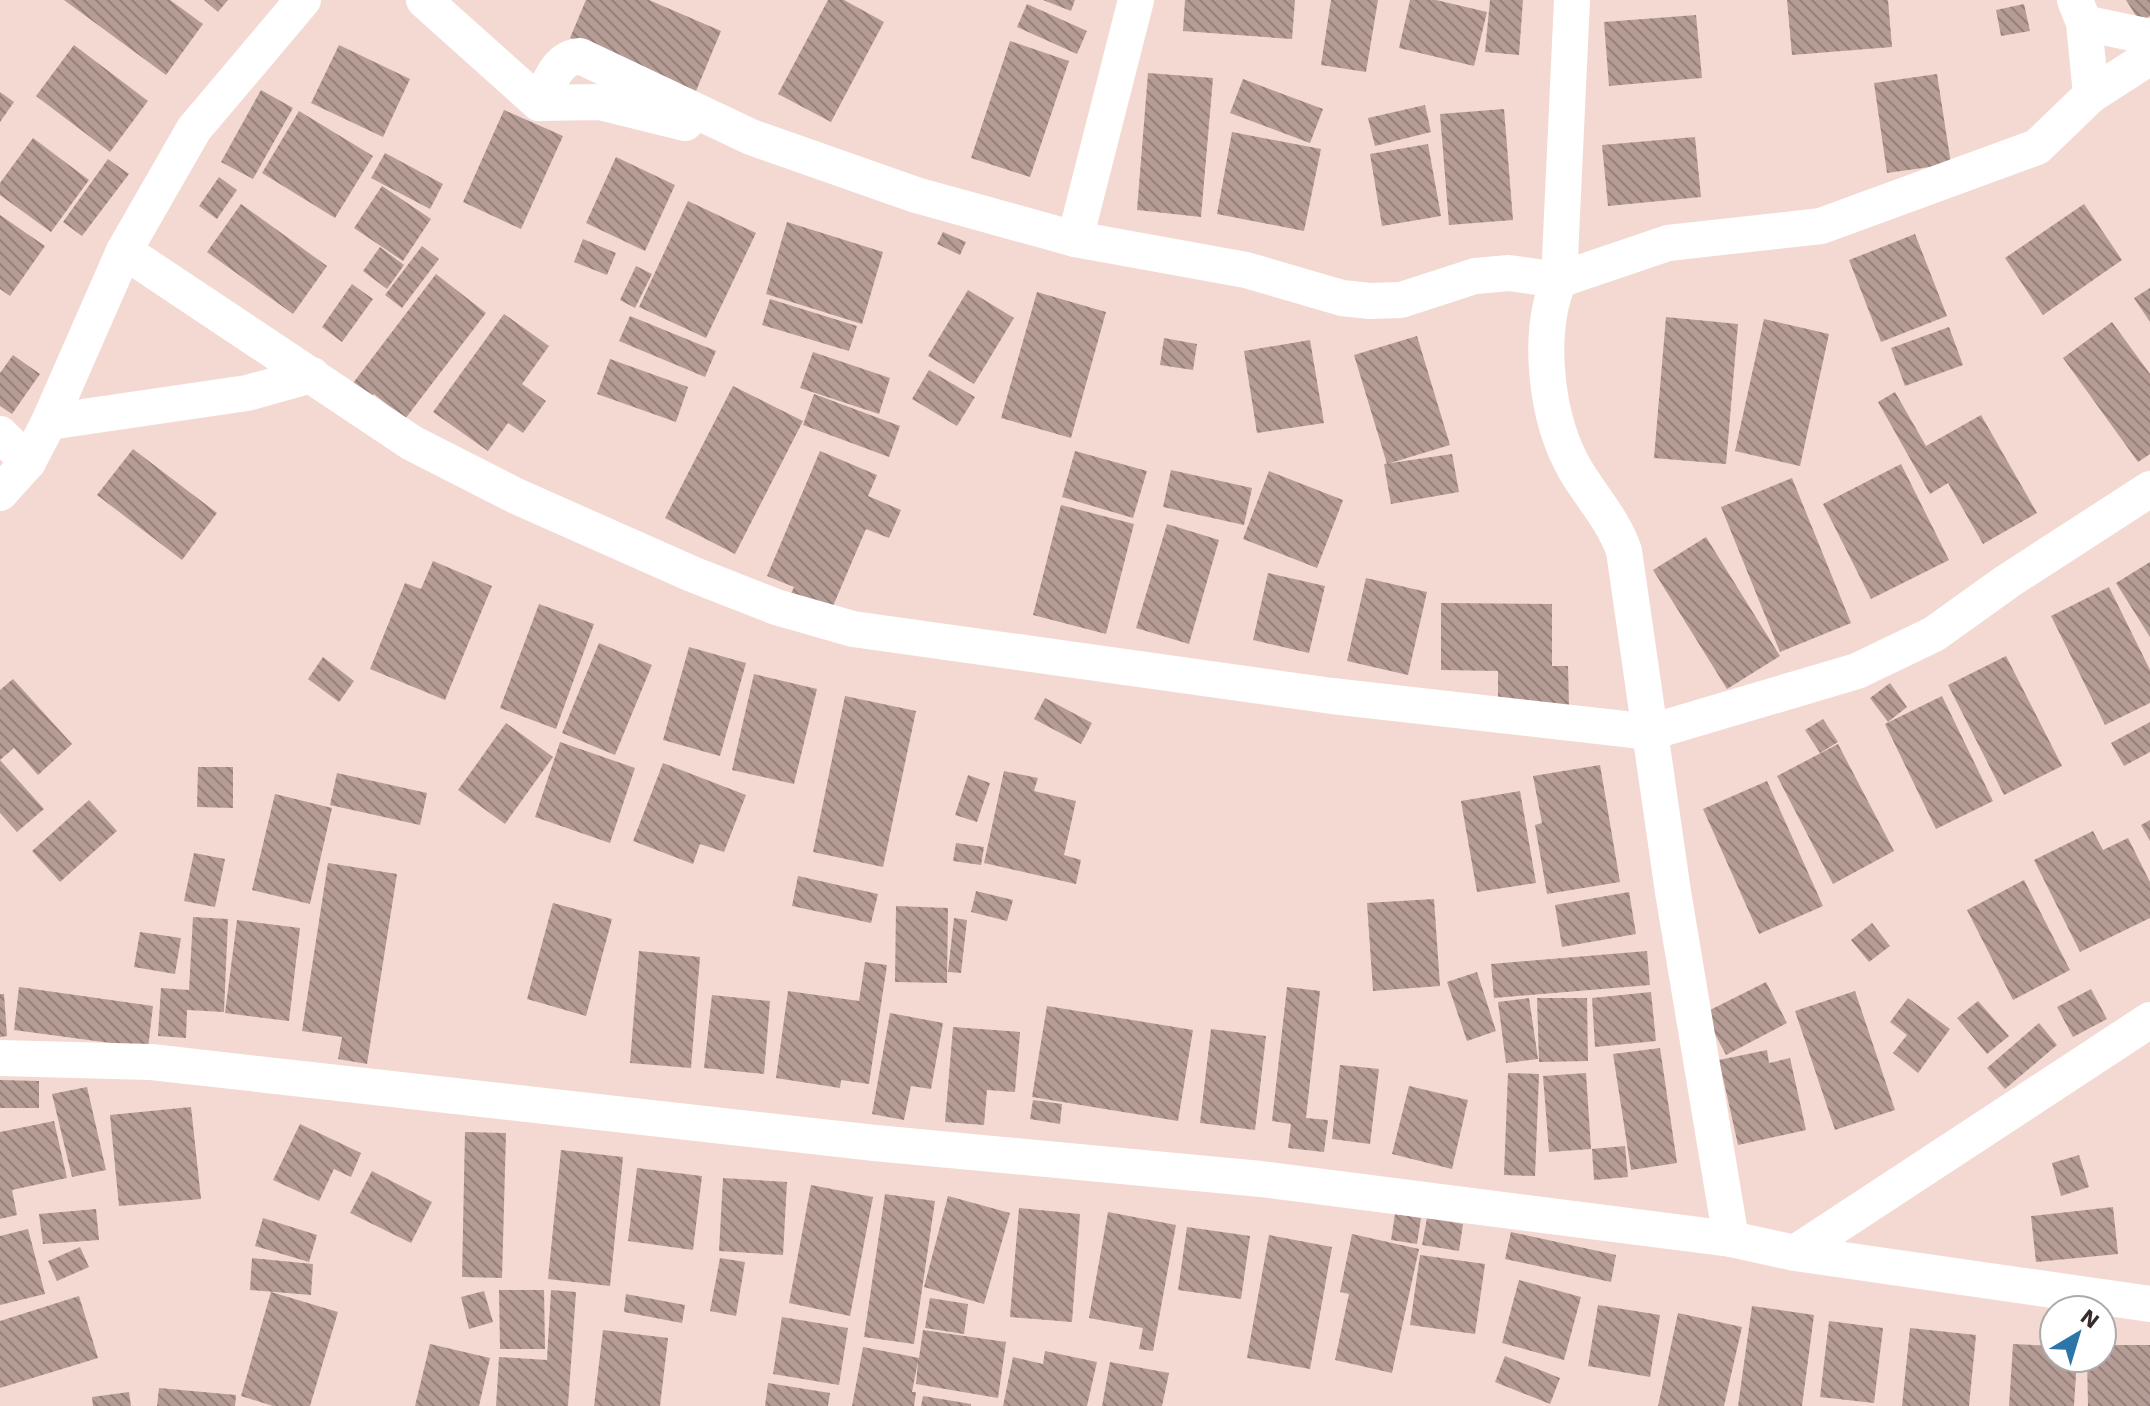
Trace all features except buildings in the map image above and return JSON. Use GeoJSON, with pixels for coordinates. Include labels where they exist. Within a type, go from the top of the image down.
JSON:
{"type":"FeatureCollection","features":[{"type":"Feature","properties":{"kind":"street"},"geometry":{"type":"LineString","coordinates":[[0,493],[28,462],[49,422],[124,251],[194,129],[303,0]]}},
{"type":"Feature","properties":{"kind":"street"},"geometry":{"type":"LineString","coordinates":[[424,0],[539,103],[559,65],[568,57],[580,56],[751,137],[916,195],[1075,239],[1246,270],[1342,298],[1370,301],[1401,300],[1475,276],[1509,273],[1559,280],[1668,243],[1821,226],[2037,147],[2091,95],[2150,57]]}},
{"type":"Feature","properties":{"kind":"street"},"geometry":{"type":"LineString","coordinates":[[1075,239],[1136,0]]}},
{"type":"Feature","properties":{"kind":"street"},"geometry":{"type":"LineString","coordinates":[[1572,0],[1559,280],[1550,302],[1547,397],[1575,470],[1614,525],[1624,551],[1673,892],[1731,1239]]}},
{"type":"Feature","properties":{"kind":"street"},"geometry":{"type":"LineString","coordinates":[[2091,95],[2079,12],[2150,37]]}},
{"type":"Feature","properties":{"kind":"street"},"geometry":{"type":"LineString","coordinates":[[124,251],[412,443],[516,496],[692,574],[776,607],[853,629],[1332,696],[1651,732],[1857,671],[1934,634],[2008,581],[2150,489]]}},
{"type":"Feature","properties":{"kind":"street"},"geometry":{"type":"LineString","coordinates":[[49,422],[247,393],[312,375]]}},
{"type":"Feature","properties":{"kind":"street"},"geometry":{"type":"LineString","coordinates":[[0,434],[28,462]]}},
{"type":"Feature","properties":{"kind":"street"},"geometry":{"type":"LineString","coordinates":[[1795,1253],[2150,1020]]}},
{"type":"Feature","properties":{"kind":"street"},"geometry":{"type":"LineString","coordinates":[[0,1058],[151,1062],[875,1143],[1261,1179],[1731,1239],[1795,1253],[2150,1304]]}}]}
